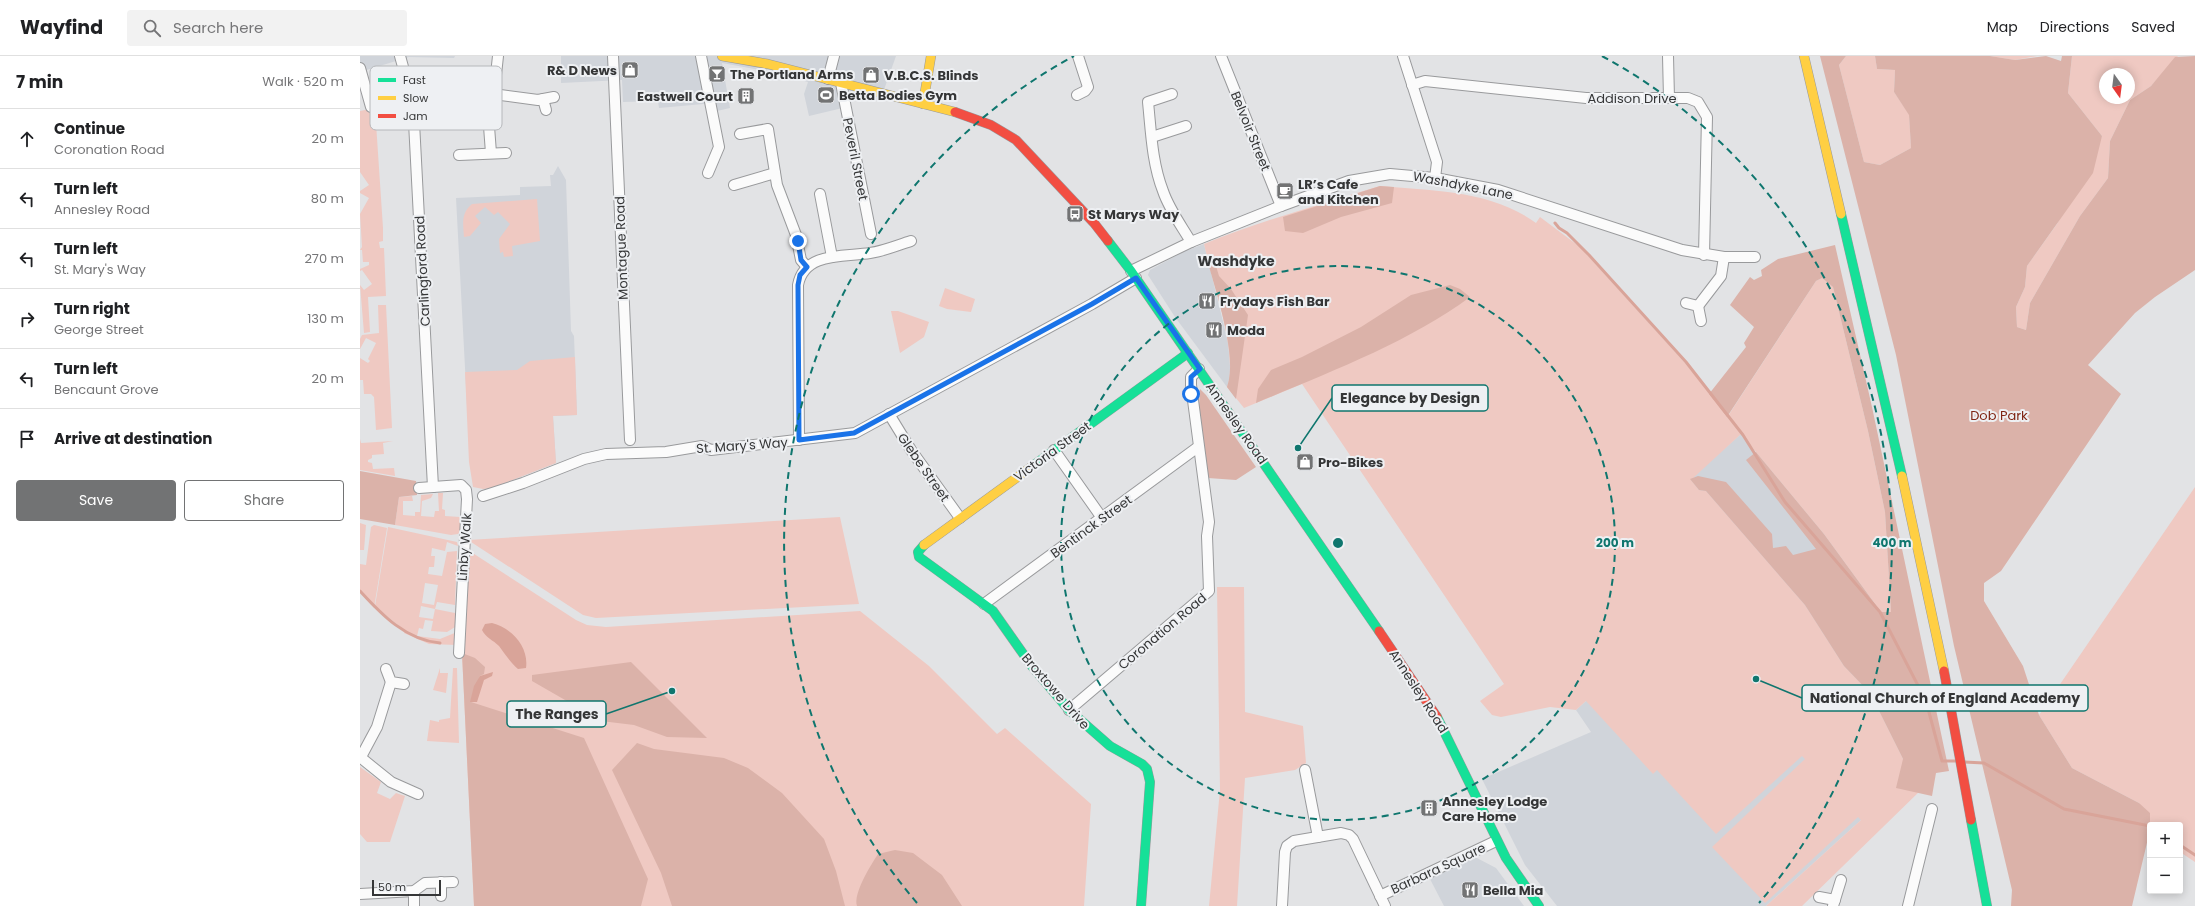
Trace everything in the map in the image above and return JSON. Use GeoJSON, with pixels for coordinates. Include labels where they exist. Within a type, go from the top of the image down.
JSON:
{"type":"FeatureCollection","features":[{"type":"Feature","properties":{"kind":"street","name":"Carlingford Road"},"geometry":{"type":"LineString","coordinates":[[400,56],[403,66]]}},
{"type":"Feature","properties":{"kind":"street"},"geometry":{"type":"LineString","coordinates":[[497,66],[498,56]]}},
{"type":"Feature","properties":{"kind":"street","name":"Montague Road"},"geometry":{"type":"LineString","coordinates":[[613,56],[630,440]]}},
{"type":"Feature","properties":{"kind":"street"},"geometry":{"type":"LineString","coordinates":[[701,56],[719,148],[708,173]]}},
{"type":"Feature","properties":{"kind":"street","name":"Annesley Road"},"geometry":{"type":"LineString","coordinates":[[722,56],[758,59],[828,80],[923,104],[975,119],[1004,132],[1016,140],[1081,209],[1134,274],[1200,369],[1430,706],[1447,735],[1496,841],[1517,876],[1539,906]]}},
{"type":"Feature","properties":{"kind":"street"},"geometry":{"type":"LineString","coordinates":[[828,80],[834,56]]}},
{"type":"Feature","properties":{"kind":"street"},"geometry":{"type":"LineString","coordinates":[[923,104],[930,75],[931,56]]}},
{"type":"Feature","properties":{"kind":"street"},"geometry":{"type":"LineString","coordinates":[[1077,95],[1085,91],[1088,87],[1078,56]]}},
{"type":"Feature","properties":{"kind":"street","name":"Belvoir Street"},"geometry":{"type":"LineString","coordinates":[[1221,56],[1281,206]]}},
{"type":"Feature","properties":{"kind":"street"},"geometry":{"type":"LineString","coordinates":[[1402,56],[1437,162],[1435,178]]}},
{"type":"Feature","properties":{"kind":"street"},"geometry":{"type":"LineString","coordinates":[[1668,56],[1669,98]]}},
{"type":"Feature","properties":{"kind":"street"},"geometry":{"type":"LineString","coordinates":[[1804,56],[1893,435],[1945,678],[1987,906]]}},
{"type":"Feature","properties":{"kind":"street"},"geometry":{"type":"LineString","coordinates":[[360,68],[370,103]]}},
{"type":"Feature","properties":{"kind":"street","name":"Addison Drive"},"geometry":{"type":"LineString","coordinates":[[1412,85],[1425,81],[1586,98],[1688,98],[1698,102],[1707,117],[1704,254]]}},
{"type":"Feature","properties":{"kind":"street","name":"Peveril Street"},"geometry":{"type":"LineString","coordinates":[[841,83],[871,234]]}},
{"type":"Feature","properties":{"kind":"street"},"geometry":{"type":"LineString","coordinates":[[1172,94],[1148,102],[1152,137],[1162,189],[1169,205],[1191,242]]}},
{"type":"Feature","properties":{"kind":"street"},"geometry":{"type":"LineString","coordinates":[[502,96],[518,99],[543,99],[554,96]]}},
{"type":"Feature","properties":{"kind":"street"},"geometry":{"type":"LineString","coordinates":[[543,99],[546,110]]}},
{"type":"Feature","properties":{"kind":"street"},"geometry":{"type":"LineString","coordinates":[[1152,137],[1186,126]]}},
{"type":"Feature","properties":{"kind":"street"},"geometry":{"type":"LineString","coordinates":[[740,134],[768,129],[780,194],[796,235],[801,260],[807,267]]}},
{"type":"Feature","properties":{"kind":"street","name":"Carlingford Road"},"geometry":{"type":"LineString","coordinates":[[415,130],[432,487]]}},
{"type":"Feature","properties":{"kind":"street"},"geometry":{"type":"LineString","coordinates":[[489,130],[491,153]]}},
{"type":"Feature","properties":{"kind":"street"},"geometry":{"type":"LineString","coordinates":[[459,155],[506,152]]}},
{"type":"Feature","properties":{"kind":"street"},"geometry":{"type":"LineString","coordinates":[[734,185],[775,173]]}},
{"type":"Feature","properties":{"kind":"street","name":"Washdyke Lane"},"geometry":{"type":"LineString","coordinates":[[1134,274],[1191,242],[1281,206],[1349,181],[1369,176],[1390,174],[1435,178],[1504,192],[1672,248],[1724,257],[1755,257]]}},
{"type":"Feature","properties":{"kind":"street"},"geometry":{"type":"LineString","coordinates":[[820,194],[832,257]]}},
{"type":"Feature","properties":{"kind":"street"},"geometry":{"type":"LineString","coordinates":[[799,440],[798,285],[800,275],[807,267],[816,261],[832,257],[877,252],[911,241]]}},
{"type":"Feature","properties":{"kind":"street"},"geometry":{"type":"LineString","coordinates":[[1698,306],[1721,276],[1724,257]]}},
{"type":"Feature","properties":{"kind":"street","name":"St. Mary's Way"},"geometry":{"type":"LineString","coordinates":[[475,498],[523,483],[584,459],[606,454],[666,452],[702,446],[709,450],[854,433],[1092,304],[1134,274]]}},
{"type":"Feature","properties":{"kind":"street"},"geometry":{"type":"LineString","coordinates":[[1686,303],[1698,306]]}},
{"type":"Feature","properties":{"kind":"street"},"geometry":{"type":"LineString","coordinates":[[1698,306],[1702,321]]}},
{"type":"Feature","properties":{"kind":"street","name":"Victoria Street"},"geometry":{"type":"LineString","coordinates":[[918,552],[920,547],[1188,352]]}},
{"type":"Feature","properties":{"kind":"street","name":"Coronation Road"},"geometry":{"type":"LineString","coordinates":[[1070,710],[1209,591],[1207,536],[1209,522],[1190,385],[1191,377],[1200,369]]}},
{"type":"Feature","properties":{"kind":"street","name":"Glebe Street"},"geometry":{"type":"LineString","coordinates":[[889,414],[911,450],[960,518]]}},
{"type":"Feature","properties":{"kind":"street","name":"Bentinck Street"},"geometry":{"type":"LineString","coordinates":[[984,604],[1198,447]]}},
{"type":"Feature","properties":{"kind":"street"},"geometry":{"type":"LineString","coordinates":[[1054,450],[1102,518]]}},
{"type":"Feature","properties":{"kind":"street","name":"Linby Walk"},"geometry":{"type":"LineString","coordinates":[[419,488],[461,485],[475,498],[459,654]]}},
{"type":"Feature","properties":{"kind":"street","name":"Broxtowe Drive"},"geometry":{"type":"LineString","coordinates":[[918,552],[920,557],[993,611],[1031,665],[1070,710],[1092,732],[1110,746],[1142,764],[1149,775],[1150,782],[1141,906]]}},
{"type":"Feature","properties":{"kind":"street"},"geometry":{"type":"LineString","coordinates":[[386,670],[391,682],[377,728],[360,757],[391,782],[418,794]]}},
{"type":"Feature","properties":{"kind":"street"},"geometry":{"type":"LineString","coordinates":[[391,682],[404,684]]}},
{"type":"Feature","properties":{"kind":"street"},"geometry":{"type":"LineString","coordinates":[[1304,770],[1318,837]]}},
{"type":"Feature","properties":{"kind":"street"},"geometry":{"type":"LineString","coordinates":[[1908,906],[1932,809]]}},
{"type":"Feature","properties":{"kind":"street","name":"Barbara Square"},"geometry":{"type":"LineString","coordinates":[[1282,906],[1285,852],[1287,846],[1294,841],[1341,833],[1351,837],[1385,906]]}},
{"type":"Feature","properties":{"kind":"street","name":"Barbara Square"},"geometry":{"type":"LineString","coordinates":[[1380,896],[1496,841]]}},
{"type":"Feature","properties":{"kind":"street"},"geometry":{"type":"LineString","coordinates":[[1819,897],[1834,903],[1841,880]]}},
{"type":"Feature","properties":{"kind":"street"},"geometry":{"type":"LineString","coordinates":[[441,882],[441,896]]}},
{"type":"Feature","properties":{"kind":"street"},"geometry":{"type":"LineString","coordinates":[[414,906],[414,891],[419,885],[425,883],[453,882]]}},
{"type":"Feature","properties":{"kind":"street"},"geometry":{"type":"LineString","coordinates":[[360,894],[414,891]]}},
{"type":"Feature","properties":{"kind":"shaded area"},"geometry":{"type":"Polygon","coordinates":[[[360,56],[455,56],[454,58],[409,57],[380,66],[370,66],[370,69],[360,72],[360,56]]]}},
{"type":"Feature","properties":{"kind":"shaded area"},"geometry":{"type":"Polygon","coordinates":[[[561,56],[896,56],[880,101],[850,94],[851,106],[809,116],[804,94],[808,82],[776,73],[722,63],[730,108],[717,111],[714,103],[659,108],[658,101],[623,102],[622,80],[561,83],[561,56]]]}},
{"type":"Feature","properties":{"kind":"shaded area"},"geometry":{"type":"Polygon","coordinates":[[[1846,56],[1875,56],[1877,69],[1895,70],[1894,92],[1909,114],[1911,148],[1880,165],[1864,162],[1839,65],[1846,56]]]}},
{"type":"Feature","properties":{"kind":"shaded area"},"geometry":{"type":"Polygon","coordinates":[[[1990,56],[2037,56],[2015,60],[1990,56]]]}},
{"type":"Feature","properties":{"kind":"shaded area"},"geometry":{"type":"Polygon","coordinates":[[[2072,56],[2178,56],[2151,86],[2135,97],[2135,68],[2099,68],[2099,104],[2128,104],[2110,141],[2108,178],[2080,216],[2030,303],[2026,330],[2017,327],[2016,307],[2025,287],[2027,266],[2057,224],[2102,136],[2068,93],[2072,56]]]}},
{"type":"Feature","properties":{"kind":"shaded area"},"geometry":{"type":"Polygon","coordinates":[[[370,109],[370,130],[376,130],[383,228],[383,241],[379,242],[380,248],[384,248],[386,296],[368,297],[370,332],[364,333],[360,285],[364,290],[372,284],[362,270],[360,271],[360,269],[369,265],[369,262],[363,262],[362,250],[360,250],[362,247],[360,214],[369,198],[360,193],[360,191],[369,185],[360,172],[360,111],[370,109]]]}},
{"type":"Feature","properties":{"kind":"shaded area"},"geometry":{"type":"Polygon","coordinates":[[[558,166],[566,180],[571,331],[574,336],[577,415],[553,416],[556,463],[492,488],[483,489],[470,462],[456,198],[520,195],[520,187],[551,186],[550,175],[553,175],[558,166]]]}},
{"type":"Feature","properties":{"kind":"shaded area"},"geometry":{"type":"Polygon","coordinates":[[[1380,186],[1461,194],[1500,204],[1519,212],[1536,223],[1540,217],[1580,247],[1685,363],[1728,416],[1816,281],[1822,278],[1833,287],[1868,431],[1885,512],[1891,612],[1881,612],[1824,534],[1741,434],[1691,480],[1699,490],[1706,491],[1805,605],[1844,666],[1870,693],[1903,759],[1922,789],[1802,906],[1766,906],[1861,820],[1858,817],[1765,903],[1712,847],[1805,759],[1802,756],[1716,834],[1657,770],[1653,774],[1586,701],[1576,710],[1550,707],[1501,717],[1492,715],[1480,701],[1504,684],[1302,384],[1244,408],[1227,387],[1230,373],[1230,356],[1227,337],[1204,244],[1269,220],[1380,186]]]}},
{"type":"Feature","properties":{"kind":"shaded area"},"geometry":{"type":"Polygon","coordinates":[[[537,199],[540,241],[512,246],[513,256],[504,257],[503,252],[500,253],[499,239],[510,224],[498,212],[494,215],[485,207],[475,216],[481,223],[470,236],[464,237],[464,215],[468,207],[472,204],[537,199]]]}},
{"type":"Feature","properties":{"kind":"shaded area"},"geometry":{"type":"Polygon","coordinates":[[[1204,244],[1228,342],[1231,377],[1227,387],[1175,317],[1148,275],[1150,270],[1183,252],[1204,244]]]}},
{"type":"Feature","properties":{"kind":"shaded area"},"geometry":{"type":"Polygon","coordinates":[[[945,288],[975,299],[971,312],[947,309],[939,306],[945,288]]]}},
{"type":"Feature","properties":{"kind":"shaded area"},"geometry":{"type":"Polygon","coordinates":[[[378,305],[386,305],[392,428],[376,430],[374,397],[371,394],[364,394],[363,380],[360,380],[360,358],[368,363],[370,361],[368,359],[376,343],[366,338],[360,349],[360,339],[362,335],[379,333],[378,305]]]}},
{"type":"Feature","properties":{"kind":"shaded area"},"geometry":{"type":"Polygon","coordinates":[[[891,311],[898,311],[929,322],[924,337],[900,353],[891,311]]]}},
{"type":"Feature","properties":{"kind":"shaded area"},"geometry":{"type":"Polygon","coordinates":[[[575,357],[577,415],[553,416],[556,463],[492,488],[483,489],[473,487],[469,462],[465,372],[517,370],[530,361],[575,357]]]}},
{"type":"Feature","properties":{"kind":"shaded area"},"geometry":{"type":"Polygon","coordinates":[[[1741,434],[1881,612],[1861,820],[1766,906],[1557,906],[1525,865],[1482,779],[1591,732],[1576,710],[1586,701],[1690,479],[1741,434]]]}},
{"type":"Feature","properties":{"kind":"shaded area"},"geometry":{"type":"Polygon","coordinates":[[[360,439],[361,443],[393,441],[383,443],[384,454],[372,455],[372,458],[368,460],[368,462],[372,463],[373,469],[394,468],[395,476],[360,470],[360,439]]]}},
{"type":"Feature","properties":{"kind":"shaded area"},"geometry":{"type":"Polygon","coordinates":[[[2195,487],[2195,862],[2183,854],[2183,822],[2148,822],[2139,803],[2072,768],[2039,715],[2195,487]]]}},
{"type":"Feature","properties":{"kind":"shaded area"},"geometry":{"type":"Polygon","coordinates":[[[438,493],[443,493],[442,509],[445,510],[445,516],[460,517],[460,531],[458,534],[451,535],[395,525],[399,497],[412,496],[413,501],[403,501],[403,515],[415,516],[415,512],[420,512],[421,495],[433,494],[431,498],[422,501],[421,516],[434,517],[435,511],[439,511],[438,493]]]}},
{"type":"Feature","properties":{"kind":"shaded area"},"geometry":{"type":"Polygon","coordinates":[[[840,517],[859,604],[596,618],[583,615],[468,540],[840,517]]]}},
{"type":"Feature","properties":{"kind":"shaded area"},"geometry":{"type":"Polygon","coordinates":[[[360,523],[366,525],[364,550],[360,550],[360,523]]]}},
{"type":"Feature","properties":{"kind":"shaded area"},"geometry":{"type":"Polygon","coordinates":[[[374,525],[387,528],[374,608],[360,592],[360,564],[366,565],[371,527],[374,525]]]}},
{"type":"Feature","properties":{"kind":"shaded area"},"geometry":{"type":"Polygon","coordinates":[[[388,527],[457,542],[458,546],[447,542],[445,551],[432,548],[431,556],[435,556],[434,567],[429,567],[428,574],[442,576],[447,552],[457,551],[455,605],[437,602],[435,609],[455,613],[455,627],[447,632],[431,631],[433,621],[425,620],[423,629],[419,628],[417,636],[440,639],[457,632],[457,645],[429,644],[404,633],[405,631],[375,606],[388,527]],[[425,583],[422,603],[434,605],[438,585],[425,583]],[[421,606],[419,617],[433,619],[435,609],[421,606]]]}},
{"type":"Feature","properties":{"kind":"shaded area"},"geometry":{"type":"Polygon","coordinates":[[[468,550],[576,620],[587,625],[606,627],[860,611],[929,666],[997,734],[1005,728],[1091,804],[1084,906],[474,906],[462,653],[468,550]]]}},
{"type":"Feature","properties":{"kind":"shaded area"},"geometry":{"type":"Polygon","coordinates":[[[1217,587],[1244,587],[1245,712],[1303,726],[1306,763],[1295,770],[1245,778],[1237,906],[1209,906],[1220,790],[1217,587]]]}},
{"type":"Feature","properties":{"kind":"shaded area"},"geometry":{"type":"Polygon","coordinates":[[[492,623],[506,629],[518,640],[525,653],[526,668],[518,669],[499,646],[484,633],[482,630],[485,624],[492,623]]]}},
{"type":"Feature","properties":{"kind":"shaded area"},"geometry":{"type":"Polygon","coordinates":[[[440,668],[440,673],[448,673],[446,693],[433,690],[440,668]]]}},
{"type":"Feature","properties":{"kind":"shaded area"},"geometry":{"type":"Polygon","coordinates":[[[453,668],[457,668],[459,743],[427,741],[430,720],[439,722],[439,720],[450,718],[453,668]]]}},
{"type":"Feature","properties":{"kind":"shaded area"},"geometry":{"type":"Polygon","coordinates":[[[493,672],[492,676],[484,680],[477,702],[470,702],[474,686],[480,676],[493,672]]]}},
{"type":"Feature","properties":{"kind":"shaded area"},"geometry":{"type":"Polygon","coordinates":[[[360,767],[381,782],[377,793],[390,799],[396,793],[405,796],[390,842],[367,842],[360,834],[360,767]]]}},
{"type":"Feature","properties":{"kind":"shaded area"},"geometry":{"type":"Polygon","coordinates":[[[1475,857],[1496,868],[1524,906],[1444,906],[1430,879],[1475,857]]]}},
{"type":"Feature","properties":{"kind":"green space","name":"Dob Park"},"geometry":{"type":"Polygon","coordinates":[[[1820,56],[1846,56],[1839,65],[1864,162],[1880,165],[1911,148],[1909,115],[1894,92],[1895,70],[1877,69],[1875,56],[1990,56],[2015,60],[2046,56],[2061,61],[2062,56],[2072,56],[2068,93],[2102,136],[2093,173],[2027,266],[2025,287],[2016,307],[2017,327],[2026,330],[2030,303],[2080,216],[2108,178],[2110,141],[2128,104],[2135,104],[2135,97],[2151,86],[2175,57],[2195,56],[2195,270],[2155,297],[2135,313],[2088,365],[2121,394],[2001,571],[1984,583],[1984,601],[2023,666],[2039,715],[2072,768],[2139,803],[2150,813],[2150,822],[2147,822],[2147,843],[2132,906],[2011,906],[2012,890],[1954,646],[1896,355],[1820,56]]]}},
{"type":"Feature","properties":{"kind":"green space"},"geometry":{"type":"Polygon","coordinates":[[[1380,186],[1394,187],[1392,203],[1341,217],[1303,233],[1285,231],[1283,217],[1380,186]]]}},
{"type":"Feature","properties":{"kind":"green space"},"geometry":{"type":"Polygon","coordinates":[[[1835,245],[1872,407],[1949,771],[1936,773],[1932,796],[1896,788],[1903,759],[1870,693],[1844,666],[1805,605],[1706,491],[1699,490],[1690,479],[1698,476],[1726,482],[1772,534],[1773,548],[1786,546],[1793,555],[1816,549],[1746,460],[1756,452],[1824,534],[1881,612],[1891,612],[1885,512],[1868,431],[1833,287],[1822,278],[1816,281],[1727,417],[1709,394],[1746,347],[1744,343],[1754,327],[1730,305],[1750,277],[1754,280],[1762,276],[1761,270],[1778,259],[1835,245]]]}},
{"type":"Feature","properties":{"kind":"green space"},"geometry":{"type":"Polygon","coordinates":[[[1206,255],[1213,256],[1219,276],[1231,289],[1248,315],[1236,399],[1227,387],[1230,374],[1228,340],[1206,255]]]}},
{"type":"Feature","properties":{"kind":"green space"},"geometry":{"type":"Polygon","coordinates":[[[1450,285],[1460,289],[1470,297],[1446,314],[1394,343],[1256,403],[1258,389],[1271,370],[1302,357],[1361,327],[1411,295],[1450,285]]]}},
{"type":"Feature","properties":{"kind":"green space"},"geometry":{"type":"Polygon","coordinates":[[[1200,389],[1206,395],[1256,467],[1236,480],[1208,478],[1199,406],[1200,389]]]}},
{"type":"Feature","properties":{"kind":"green space"},"geometry":{"type":"Polygon","coordinates":[[[360,471],[416,481],[417,495],[399,497],[395,525],[360,519],[360,471]]]}},
{"type":"Feature","properties":{"kind":"green space"},"geometry":{"type":"Polygon","coordinates":[[[462,653],[475,658],[485,667],[484,674],[480,676],[471,702],[584,738],[648,879],[641,906],[474,906],[462,653]]]}},
{"type":"Feature","properties":{"kind":"green space"},"geometry":{"type":"Polygon","coordinates":[[[631,662],[707,738],[667,737],[634,725],[601,721],[584,715],[572,704],[532,681],[532,675],[631,662]]]}},
{"type":"Feature","properties":{"kind":"green space"},"geometry":{"type":"Polygon","coordinates":[[[637,743],[654,749],[724,758],[748,768],[782,793],[824,839],[836,871],[845,906],[672,906],[661,873],[612,770],[637,743]]]}},
{"type":"Feature","properties":{"kind":"green space"},"geometry":{"type":"Polygon","coordinates":[[[895,850],[913,853],[942,875],[962,906],[857,906],[856,900],[860,887],[878,854],[895,850]]]}},
{"type":"Feature","properties":{"kind":"waterway"},"geometry":{"type":"LineString","coordinates":[[1555,223],[1589,255],[1686,362],[1743,435],[1785,502],[1880,612],[1926,701],[1942,761],[1957,761]]}},
{"type":"Feature","properties":{"kind":"waterway"},"geometry":{"type":"LineString","coordinates":[[360,591],[377,609],[406,632],[428,641],[440,643]]}},
{"type":"Feature","properties":{"kind":"waterway"},"geometry":{"type":"LineString","coordinates":[[1964,762],[1984,763],[2064,809],[2147,825]]}},
{"type":"Feature","properties":{"kind":"waterway"},"geometry":{"type":"LineString","coordinates":[[2183,847],[2195,855]]}},
{"type":"Feature","properties":{"kind":"traffic: fast"},"geometry":{"type":"LineString","coordinates":[[1841,214],[1902,476]]}},
{"type":"Feature","properties":{"kind":"traffic: fast"},"geometry":{"type":"LineString","coordinates":[[1108,241],[1131,271],[1379,631]]}},
{"type":"Feature","properties":{"kind":"traffic: fast"},"geometry":{"type":"LineString","coordinates":[[1034,465],[1188,353]]}},
{"type":"Feature","properties":{"kind":"traffic: fast"},"geometry":{"type":"LineString","coordinates":[[924,545],[918,552],[919,557],[993,611],[1031,665],[1069,710],[1110,746],[1142,764],[1147,769],[1150,782],[1141,906]]}},
{"type":"Feature","properties":{"kind":"traffic: fast"},"geometry":{"type":"LineString","coordinates":[[1437,717],[1506,858],[1539,906]]}},
{"type":"Feature","properties":{"kind":"traffic: fast"},"geometry":{"type":"LineString","coordinates":[[1971,820],[1987,906]]}},
{"type":"Feature","properties":{"kind":"traffic: slow"},"geometry":{"type":"LineString","coordinates":[[722,56],[768,64],[955,112]]}},
{"type":"Feature","properties":{"kind":"traffic: slow"},"geometry":{"type":"LineString","coordinates":[[923,104],[931,56]]}},
{"type":"Feature","properties":{"kind":"traffic: slow"},"geometry":{"type":"LineString","coordinates":[[1804,56],[1841,214]]}},
{"type":"Feature","properties":{"kind":"traffic: slow"},"geometry":{"type":"LineString","coordinates":[[924,545],[1034,465]]}},
{"type":"Feature","properties":{"kind":"traffic: slow"},"geometry":{"type":"LineString","coordinates":[[1902,476],[1944,671]]}},
{"type":"Feature","properties":{"kind":"traffic: jam"},"geometry":{"type":"LineString","coordinates":[[955,112],[991,125],[1016,140],[1094,223],[1108,241]]}},
{"type":"Feature","properties":{"kind":"traffic: jam"},"geometry":{"type":"LineString","coordinates":[[1379,631],[1437,717]]}},
{"type":"Feature","properties":{"kind":"traffic: jam"},"geometry":{"type":"LineString","coordinates":[[1944,671],[1971,820]]}},
{"type":"Feature","properties":{"kind":"place","name":"R& D News"},"geometry":{"type":"Point","coordinates":[630,70]}},
{"type":"Feature","properties":{"kind":"place","name":"The Portland Arms"},"geometry":{"type":"Point","coordinates":[717,74]}},
{"type":"Feature","properties":{"kind":"place","name":"V.B.C.S. Blinds"},"geometry":{"type":"Point","coordinates":[871,75]}},
{"type":"Feature","properties":{"kind":"place","name":"Betta Bodies Gym"},"geometry":{"type":"Point","coordinates":[826,95]}},
{"type":"Feature","properties":{"kind":"place","name":"Eastwell Court"},"geometry":{"type":"Point","coordinates":[746,96]}},
{"type":"Feature","properties":{"kind":"place","name":"LR’s Cafe and Kitchen"},"geometry":{"type":"Point","coordinates":[1285,191]}},
{"type":"Feature","properties":{"kind":"place","name":"St Marys Way"},"geometry":{"type":"Point","coordinates":[1075,214]}},
{"type":"Feature","properties":{"kind":"place","name":"Frydays Fish Bar"},"geometry":{"type":"Point","coordinates":[1207,301]}},
{"type":"Feature","properties":{"kind":"place","name":"Moda"},"geometry":{"type":"Point","coordinates":[1214,330]}},
{"type":"Feature","properties":{"kind":"place","name":"Elegance by Design"},"geometry":{"type":"Point","coordinates":[1298,448]}},
{"type":"Feature","properties":{"kind":"place","name":"Pro-Bikes"},"geometry":{"type":"Point","coordinates":[1305,462]}},
{"type":"Feature","properties":{"kind":"place","name":"National Church of England Academy"},"geometry":{"type":"Point","coordinates":[1756,679]}},
{"type":"Feature","properties":{"kind":"place","name":"The Ranges"},"geometry":{"type":"Point","coordinates":[672,691]}},
{"type":"Feature","properties":{"kind":"place","name":"Annesley Lodge Care Home"},"geometry":{"type":"Point","coordinates":[1429,808]}},
{"type":"Feature","properties":{"kind":"place","name":"Bella Mia"},"geometry":{"type":"Point","coordinates":[1470,890]}},
{"type":"Feature","properties":{"kind":"district","name":"Washdyke"},"geometry":{"type":"Point","coordinates":[1236,261]}},
{"type":"Feature","properties":{"kind":"route"},"geometry":{"type":"LineString","coordinates":[[798,241],[799,255],[807,267],[800,275],[798,285],[799,440],[845,436],[854,433],[1092,304],[1136,278],[1200,369],[1191,377],[1191,394]]}}]}
